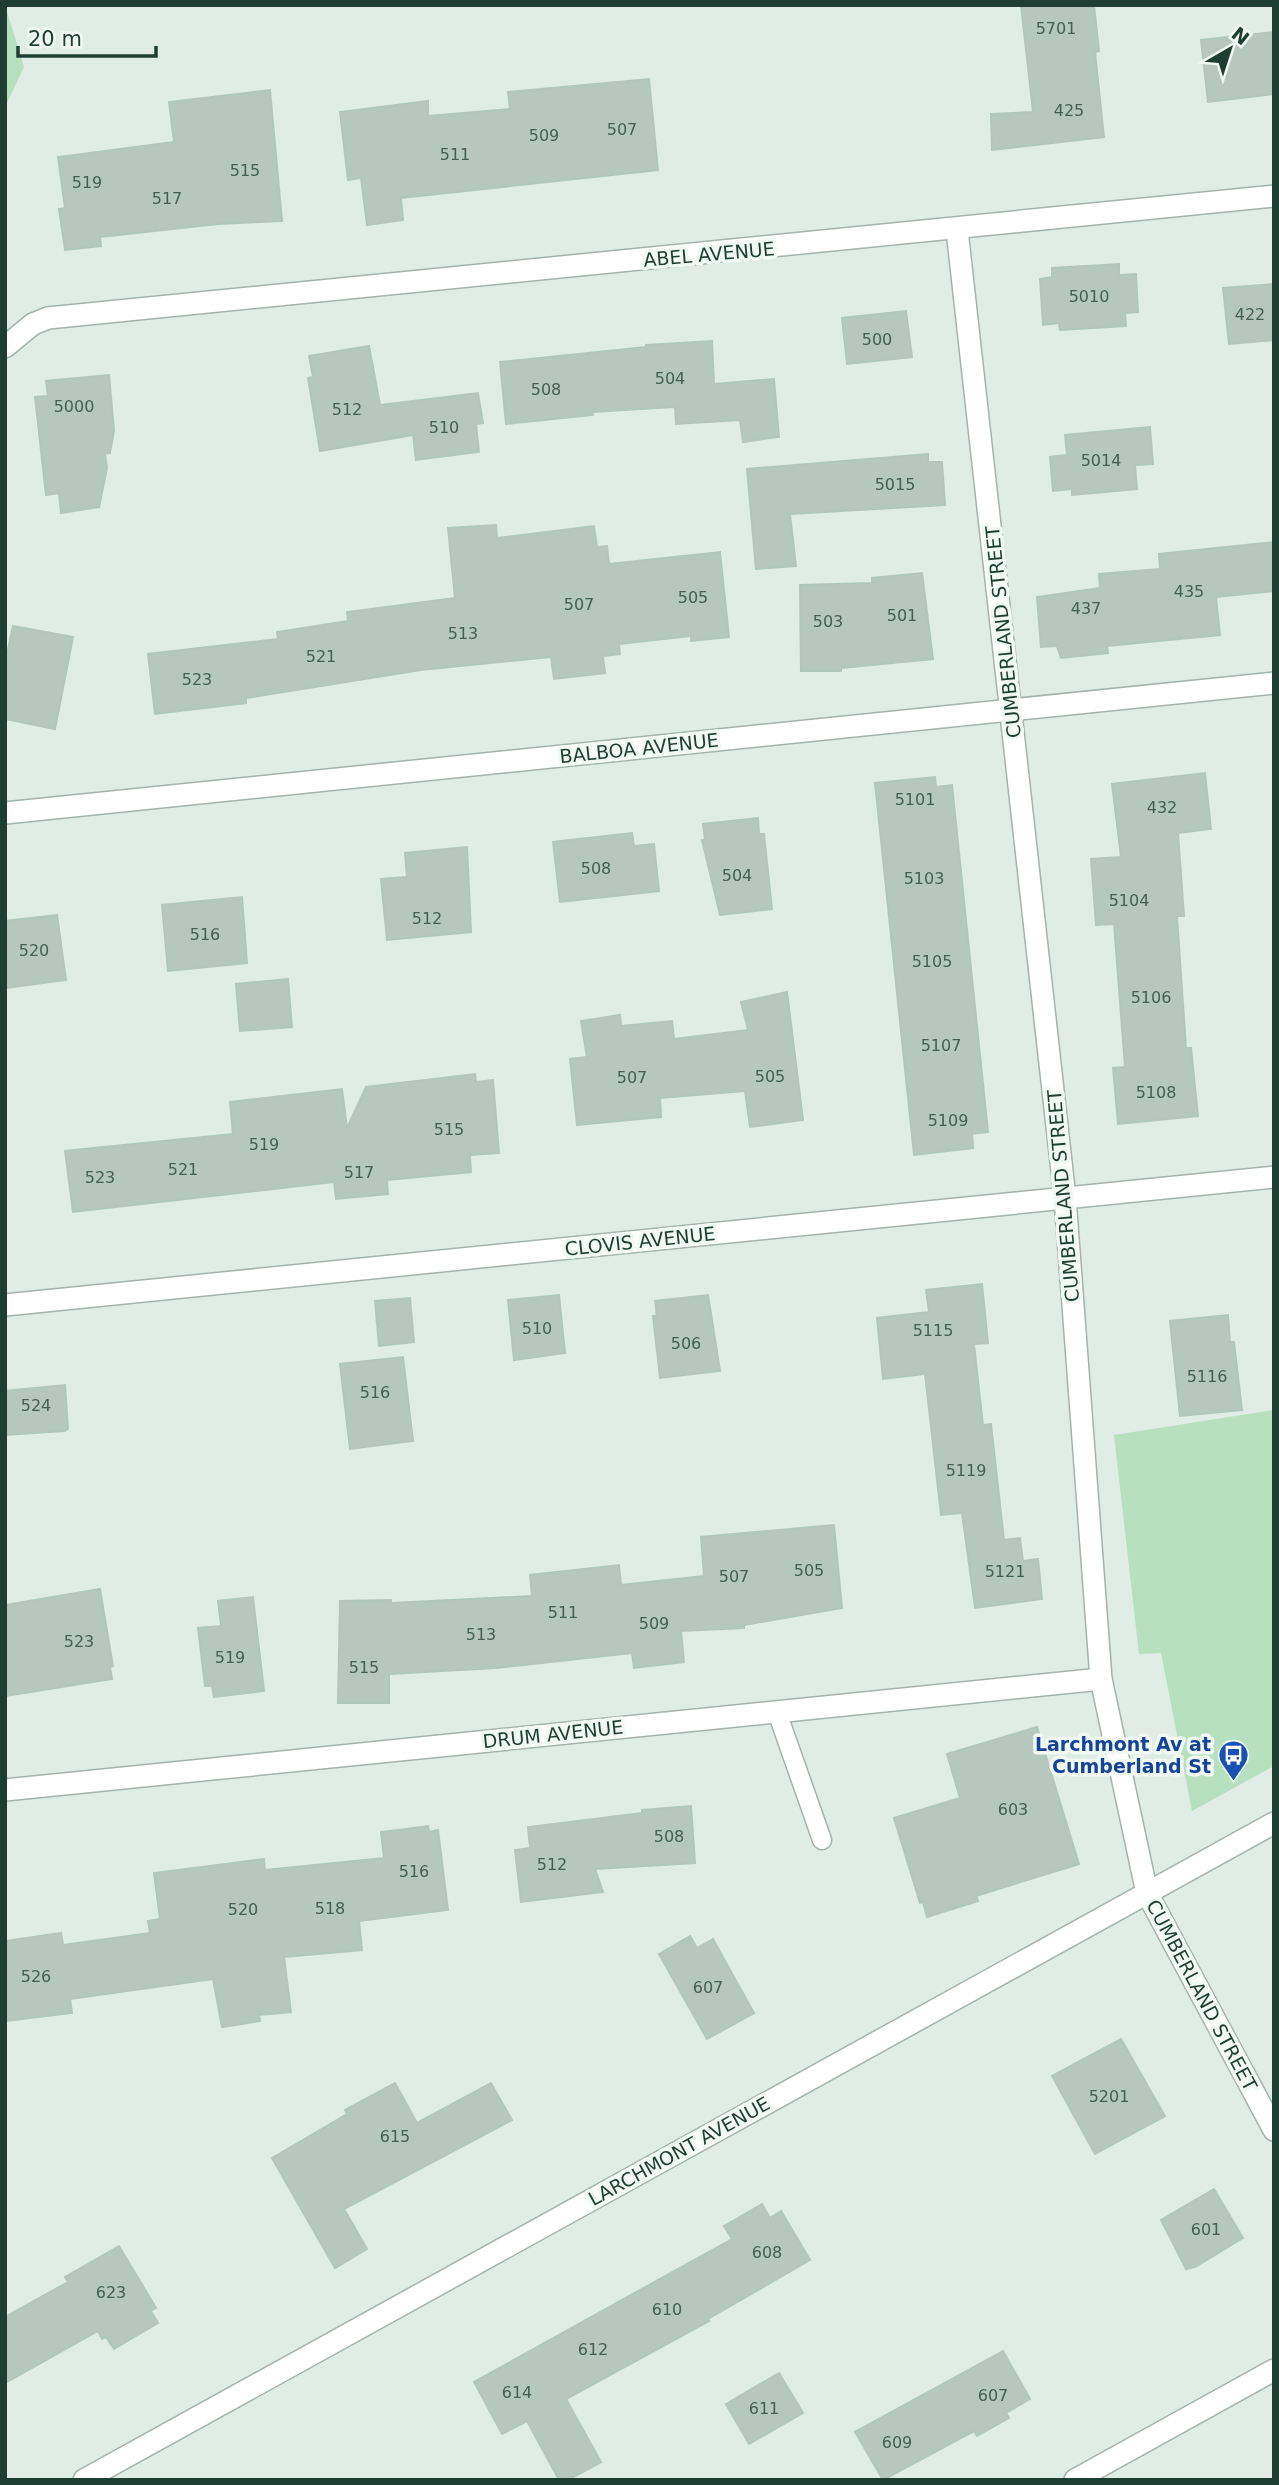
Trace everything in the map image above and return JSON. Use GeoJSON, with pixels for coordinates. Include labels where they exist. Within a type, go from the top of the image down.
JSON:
{"type":"FeatureCollection","features":[{"type":"Feature","properties":{"kind":"street","name":"ABEL AVENUE"},"geometry":{"type":"LineString","coordinates":[[5,347],[21,332],[48,318],[957,230],[1274,196]]}},
{"type":"Feature","properties":{"kind":"street","name":"CUMBERLAND STREET"},"geometry":{"type":"LineString","coordinates":[[957,230],[1065,1198],[1101,1679],[1147,1893],[1274,2130]]}},
{"type":"Feature","properties":{"kind":"street","name":"BALBOA AVENUE"},"geometry":{"type":"LineString","coordinates":[[5,813],[1274,683]]}},
{"type":"Feature","properties":{"kind":"street","name":"CLOVIS AVENUE"},"geometry":{"type":"LineString","coordinates":[[5,1305],[1274,1177]]}},
{"type":"Feature","properties":{"kind":"street","name":"DRUM AVENUE"},"geometry":{"type":"LineString","coordinates":[[5,1790],[1101,1679]]}},
{"type":"Feature","properties":{"kind":"street","name":"LARCHMONT AVENUE"},"geometry":{"type":"LineString","coordinates":[[84,2480],[1274,1823]]}},
{"type":"Feature","properties":{"kind":"street"},"geometry":{"type":"LineString","coordinates":[[1075,2480],[1274,2370]]}},
{"type":"Feature","properties":{"kind":"lane"},"geometry":{"type":"LineString","coordinates":[[777,1712],[822,1840]]}},
{"type":"Feature","properties":{"kind":"green space"},"geometry":{"type":"Polygon","coordinates":[[[5,5],[24,67],[5,107],[5,5]]]}},
{"type":"Feature","properties":{"kind":"green space"},"geometry":{"type":"Polygon","coordinates":[[[1274,1410],[1274,1766],[1192,1811],[1161,1653],[1139,1654],[1114,1435],[1274,1410]]]}},
{"type":"Feature","properties":{"kind":"building"},"geometry":{"type":"Polygon","coordinates":[[[1021,5],[1094,5],[1099,51],[1095,52],[1104,137],[992,150],[991,114],[1033,112],[1021,5]]]}},
{"type":"Feature","properties":{"kind":"building"},"geometry":{"type":"Polygon","coordinates":[[[1274,32],[1274,94],[1208,102],[1201,40],[1274,32]]]}},
{"type":"Feature","properties":{"kind":"building"},"geometry":{"type":"Polygon","coordinates":[[[649,79],[658,170],[401,198],[403,220],[367,225],[361,178],[348,180],[340,112],[428,101],[428,116],[510,109],[508,92],[649,79]]]}},
{"type":"Feature","properties":{"kind":"building"},"geometry":{"type":"Polygon","coordinates":[[[270,90],[282,221],[218,224],[100,237],[101,246],[65,250],[59,209],[65,208],[58,157],[174,142],[169,102],[270,90]]]}},
{"type":"Feature","properties":{"kind":"building"},"geometry":{"type":"Polygon","coordinates":[[[1119,264],[1119,275],[1136,274],[1138,312],[1125,313],[1126,326],[1060,330],[1059,323],[1043,325],[1040,279],[1052,277],[1052,268],[1119,264]]]}},
{"type":"Feature","properties":{"kind":"building"},"geometry":{"type":"Polygon","coordinates":[[[1274,284],[1274,340],[1229,344],[1223,288],[1274,284]]]}},
{"type":"Feature","properties":{"kind":"building"},"geometry":{"type":"Polygon","coordinates":[[[906,311],[912,357],[847,364],[842,318],[906,311]]]}},
{"type":"Feature","properties":{"kind":"building"},"geometry":{"type":"Polygon","coordinates":[[[712,341],[714,384],[774,379],[779,437],[743,442],[740,420],[676,424],[675,407],[592,412],[593,415],[506,424],[500,362],[646,345],[712,341]]]}},
{"type":"Feature","properties":{"kind":"building"},"geometry":{"type":"Polygon","coordinates":[[[369,346],[380,405],[478,393],[483,423],[476,424],[479,452],[416,460],[413,435],[320,451],[308,378],[313,377],[309,356],[369,346]]]}},
{"type":"Feature","properties":{"kind":"building"},"geometry":{"type":"Polygon","coordinates":[[[109,375],[114,430],[110,453],[105,454],[107,468],[99,507],[61,513],[59,493],[46,495],[35,397],[48,396],[46,381],[109,375]]]}},
{"type":"Feature","properties":{"kind":"building"},"geometry":{"type":"Polygon","coordinates":[[[1150,427],[1153,464],[1135,465],[1137,489],[1072,495],[1072,489],[1053,491],[1050,457],[1067,455],[1065,435],[1150,427]]]}},
{"type":"Feature","properties":{"kind":"building"},"geometry":{"type":"Polygon","coordinates":[[[928,454],[928,462],[942,462],[945,505],[790,514],[796,566],[756,569],[747,469],[928,454]]]}},
{"type":"Feature","properties":{"kind":"building"},"geometry":{"type":"Polygon","coordinates":[[[496,525],[497,538],[594,526],[597,547],[607,546],[609,564],[720,552],[729,637],[691,641],[691,636],[619,644],[620,654],[603,656],[605,673],[554,679],[551,657],[421,670],[246,698],[246,703],[155,714],[148,654],[278,639],[277,632],[348,621],[347,612],[455,598],[448,528],[496,525]]]}},
{"type":"Feature","properties":{"kind":"building"},"geometry":{"type":"Polygon","coordinates":[[[1274,542],[1274,591],[1216,597],[1220,635],[1107,646],[1108,653],[1061,658],[1057,646],[1041,647],[1037,597],[1100,588],[1099,574],[1160,569],[1159,554],[1274,542]]]}},
{"type":"Feature","properties":{"kind":"building"},"geometry":{"type":"Polygon","coordinates":[[[922,573],[933,659],[841,668],[841,671],[801,671],[800,585],[872,583],[872,578],[922,573]]]}},
{"type":"Feature","properties":{"kind":"building"},"geometry":{"type":"Polygon","coordinates":[[[13,626],[73,637],[55,729],[5,719],[5,664],[13,626]]]}},
{"type":"Feature","properties":{"kind":"building"},"geometry":{"type":"Polygon","coordinates":[[[1205,773],[1211,829],[1178,833],[1184,916],[1177,916],[1186,1048],[1191,1048],[1198,1116],[1118,1124],[1113,1068],[1125,1067],[1114,924],[1096,925],[1091,859],[1121,857],[1112,784],[1205,773]]]}},
{"type":"Feature","properties":{"kind":"building"},"geometry":{"type":"Polygon","coordinates":[[[935,777],[936,787],[952,785],[988,1132],[972,1134],[973,1148],[914,1155],[875,783],[935,777]]]}},
{"type":"Feature","properties":{"kind":"building"},"geometry":{"type":"Polygon","coordinates":[[[758,818],[759,834],[764,834],[772,909],[720,915],[702,840],[705,840],[703,824],[758,818]]]}},
{"type":"Feature","properties":{"kind":"building"},"geometry":{"type":"Polygon","coordinates":[[[632,833],[634,846],[654,844],[659,891],[560,902],[553,842],[632,833]]]}},
{"type":"Feature","properties":{"kind":"building"},"geometry":{"type":"Polygon","coordinates":[[[467,847],[471,932],[387,940],[381,879],[407,877],[405,853],[467,847]]]}},
{"type":"Feature","properties":{"kind":"building"},"geometry":{"type":"Polygon","coordinates":[[[242,897],[247,963],[168,971],[162,905],[242,897]]]}},
{"type":"Feature","properties":{"kind":"building"},"geometry":{"type":"Polygon","coordinates":[[[57,915],[66,980],[5,988],[5,921],[57,915]]]}},
{"type":"Feature","properties":{"kind":"building"},"geometry":{"type":"Polygon","coordinates":[[[288,979],[292,1027],[240,1031],[236,984],[288,979]]]}},
{"type":"Feature","properties":{"kind":"building"},"geometry":{"type":"Polygon","coordinates":[[[787,992],[803,1120],[750,1127],[745,1091],[660,1098],[661,1117],[577,1125],[570,1059],[587,1057],[581,1021],[620,1015],[621,1026],[672,1021],[674,1039],[748,1030],[741,1002],[787,992]]]}},
{"type":"Feature","properties":{"kind":"building"},"geometry":{"type":"Polygon","coordinates":[[[475,1074],[476,1082],[493,1080],[499,1153],[470,1155],[471,1172],[387,1180],[388,1194],[336,1199],[334,1182],[73,1212],[65,1151],[233,1134],[230,1102],[342,1089],[347,1128],[366,1087],[475,1074]]]}},
{"type":"Feature","properties":{"kind":"building"},"geometry":{"type":"Polygon","coordinates":[[[982,1284],[988,1343],[974,1344],[983,1425],[991,1424],[1004,1540],[1020,1538],[1023,1561],[1038,1559],[1042,1599],[975,1608],[962,1513],[941,1515],[925,1374],[883,1379],[877,1318],[929,1312],[926,1290],[982,1284]]]}},
{"type":"Feature","properties":{"kind":"building"},"geometry":{"type":"Polygon","coordinates":[[[559,1295],[565,1353],[514,1360],[508,1300],[559,1295]]]}},
{"type":"Feature","properties":{"kind":"building"},"geometry":{"type":"Polygon","coordinates":[[[708,1295],[720,1371],[660,1378],[653,1316],[657,1316],[655,1301],[708,1295]]]}},
{"type":"Feature","properties":{"kind":"building"},"geometry":{"type":"Polygon","coordinates":[[[410,1298],[414,1342],[379,1346],[375,1301],[410,1298]]]}},
{"type":"Feature","properties":{"kind":"building"},"geometry":{"type":"Polygon","coordinates":[[[1228,1315],[1242,1410],[1180,1416],[1170,1321],[1228,1315]]]}},
{"type":"Feature","properties":{"kind":"building"},"geometry":{"type":"Polygon","coordinates":[[[403,1357],[413,1441],[350,1449],[340,1364],[403,1357]]]}},
{"type":"Feature","properties":{"kind":"building"},"geometry":{"type":"Polygon","coordinates":[[[65,1385],[68,1429],[5,1435],[5,1391],[65,1385]]]}},
{"type":"Feature","properties":{"kind":"building"},"geometry":{"type":"Polygon","coordinates":[[[834,1525],[842,1608],[744,1625],[744,1628],[681,1631],[684,1662],[634,1668],[632,1653],[496,1668],[389,1674],[389,1703],[338,1703],[340,1601],[391,1600],[391,1603],[532,1596],[530,1575],[619,1565],[621,1585],[704,1576],[701,1537],[834,1525]]]}},
{"type":"Feature","properties":{"kind":"building"},"geometry":{"type":"Polygon","coordinates":[[[100,1589],[113,1666],[110,1667],[112,1679],[5,1696],[5,1605],[100,1589]]]}},
{"type":"Feature","properties":{"kind":"building"},"geometry":{"type":"Polygon","coordinates":[[[253,1597],[264,1691],[214,1697],[212,1686],[205,1686],[198,1628],[221,1626],[218,1601],[253,1597]]]}},
{"type":"Feature","properties":{"kind":"building"},"geometry":{"type":"Polygon","coordinates":[[[1037,1727],[1079,1864],[976,1896],[978,1901],[927,1917],[923,1902],[920,1903],[894,1818],[960,1798],[947,1754],[1037,1727]]]}},
{"type":"Feature","properties":{"kind":"building"},"geometry":{"type":"Polygon","coordinates":[[[691,1806],[695,1863],[595,1869],[603,1892],[521,1902],[515,1850],[530,1848],[528,1827],[642,1813],[642,1810],[691,1806]]]}},
{"type":"Feature","properties":{"kind":"building"},"geometry":{"type":"Polygon","coordinates":[[[428,1826],[429,1832],[438,1830],[448,1910],[359,1921],[362,1950],[284,1957],[291,2012],[259,2015],[260,2021],[222,2027],[213,1979],[70,1999],[72,2013],[5,2021],[5,1941],[61,1933],[63,1945],[150,1933],[148,1921],[160,1919],[154,1873],[264,1859],[265,1870],[384,1858],[381,1832],[428,1826]]]}},
{"type":"Feature","properties":{"kind":"building"},"geometry":{"type":"Polygon","coordinates":[[[690,1936],[697,1948],[713,1939],[754,2013],[707,2039],[659,1954],[690,1936]]]}},
{"type":"Feature","properties":{"kind":"building"},"geometry":{"type":"Polygon","coordinates":[[[1121,2039],[1165,2116],[1095,2154],[1052,2076],[1121,2039]]]}},
{"type":"Feature","properties":{"kind":"building"},"geometry":{"type":"Polygon","coordinates":[[[395,2083],[417,2123],[491,2083],[512,2120],[344,2209],[367,2249],[335,2268],[272,2158],[347,2114],[345,2110],[395,2083]]]}},
{"type":"Feature","properties":{"kind":"building"},"geometry":{"type":"Polygon","coordinates":[[[1214,2189],[1243,2238],[1195,2267],[1186,2269],[1161,2220],[1214,2189]]]}},
{"type":"Feature","properties":{"kind":"building"},"geometry":{"type":"Polygon","coordinates":[[[762,2204],[770,2218],[781,2211],[810,2260],[708,2319],[709,2321],[566,2399],[601,2462],[568,2480],[559,2480],[527,2421],[502,2434],[474,2382],[732,2239],[724,2226],[762,2204]]]}},
{"type":"Feature","properties":{"kind":"building"},"geometry":{"type":"Polygon","coordinates":[[[119,2246],[156,2308],[151,2311],[158,2323],[114,2349],[106,2337],[102,2339],[98,2331],[5,2383],[5,2317],[68,2282],[65,2277],[119,2246]]]}},
{"type":"Feature","properties":{"kind":"building"},"geometry":{"type":"Polygon","coordinates":[[[1003,2351],[1030,2399],[1006,2413],[1009,2418],[977,2436],[974,2431],[883,2480],[855,2432],[1003,2351]]]}},
{"type":"Feature","properties":{"kind":"building"},"geometry":{"type":"Polygon","coordinates":[[[779,2373],[803,2413],[749,2444],[726,2404],[779,2373]]]}},
{"type":"Feature","properties":{"kind":"place","name":"Larchmont Av at Cumberland St"},"geometry":{"type":"Point","coordinates":[1234,1782]}}]}
